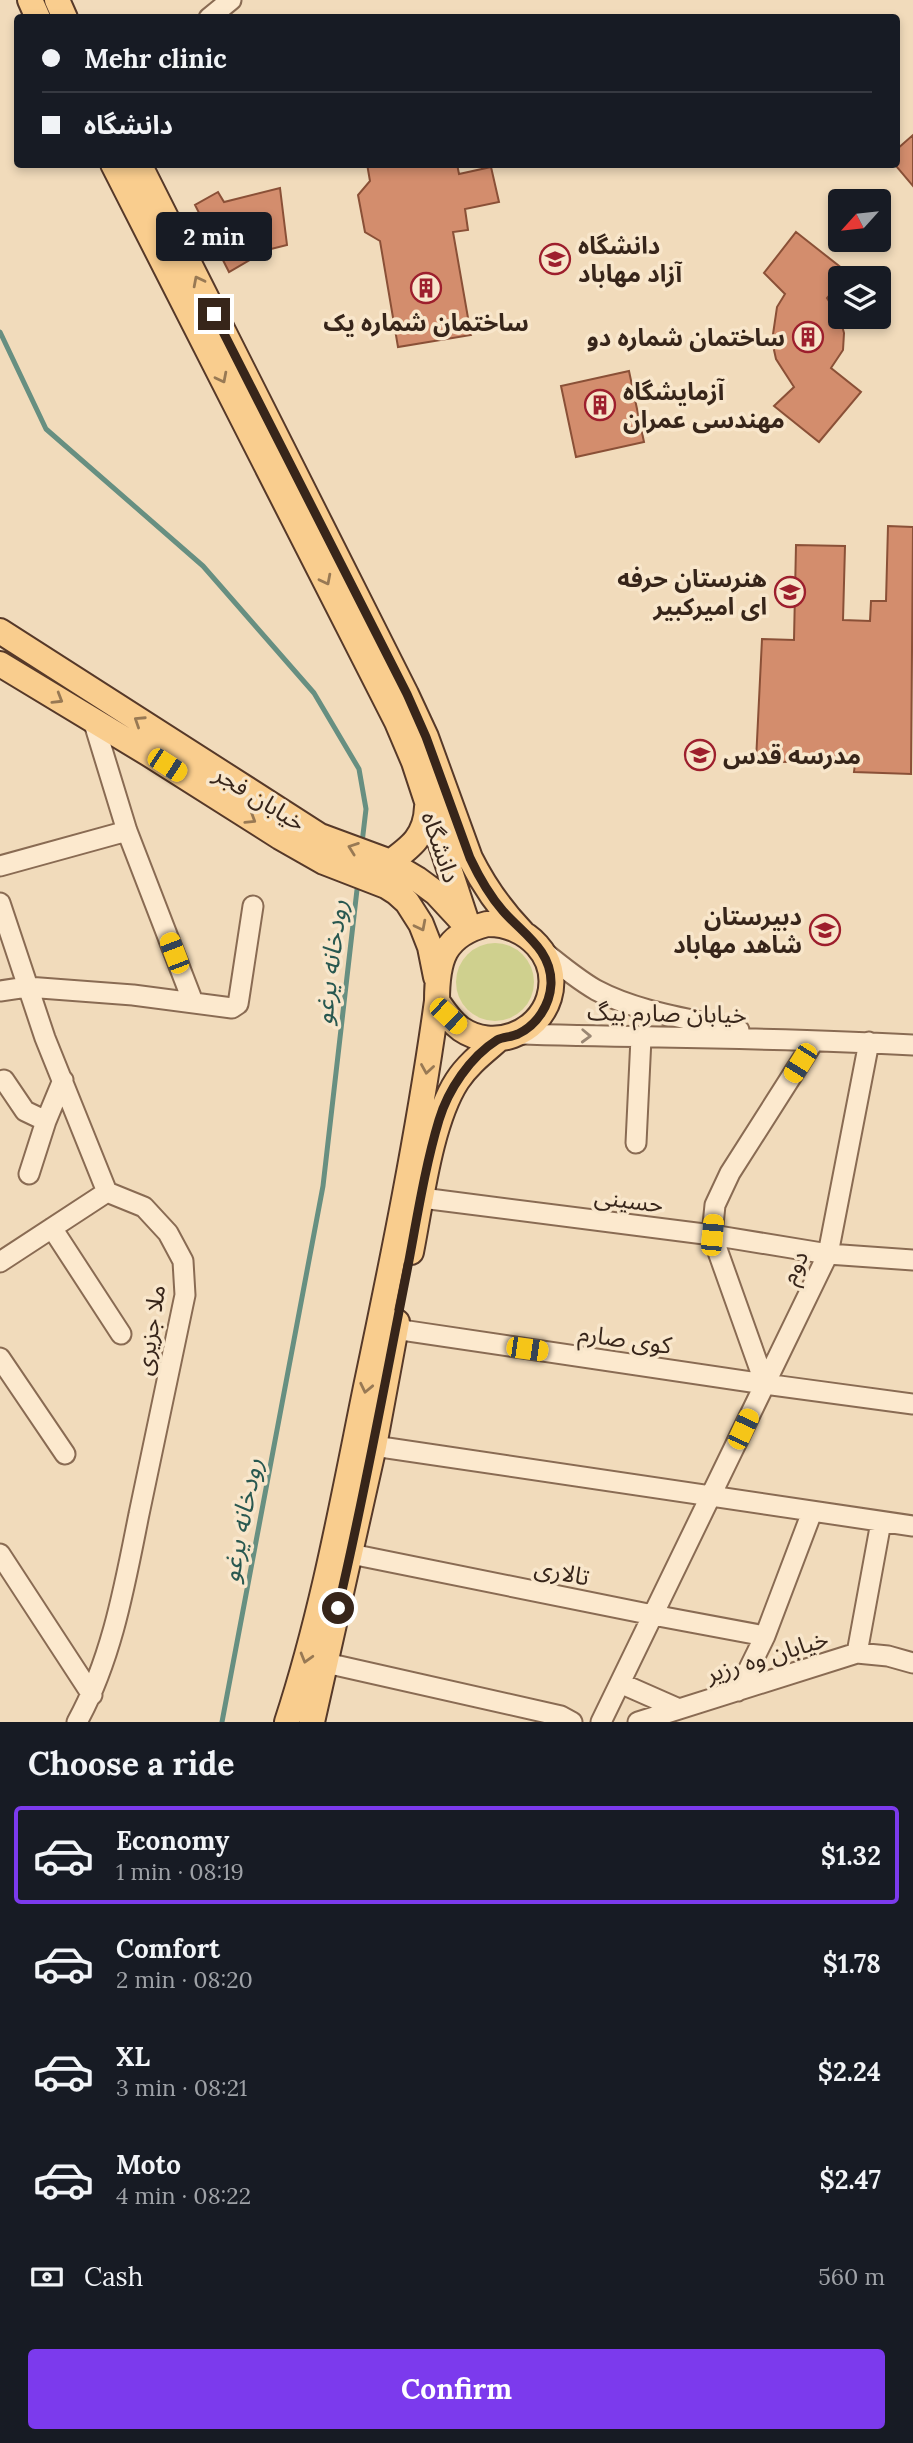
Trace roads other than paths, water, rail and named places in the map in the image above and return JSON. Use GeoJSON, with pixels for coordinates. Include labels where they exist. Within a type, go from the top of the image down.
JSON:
{"type":"FeatureCollection","features":[{"type":"Feature","properties":{"kind":"main road","name":"دانشگاه"},"geometry":{"type":"LineString","coordinates":[[115,168],[397,722],[414,762],[469,929]]}},
{"type":"Feature","properties":{"kind":"main road","name":"دانشگاه"},"geometry":{"type":"LineString","coordinates":[[141,168],[407,694],[426,737],[474,867],[489,893],[522,932]]}},
{"type":"Feature","properties":{"kind":"main road","name":"خیابان فجر"},"geometry":{"type":"LineString","coordinates":[[0,631],[320,836],[387,870]]}},
{"type":"Feature","properties":{"kind":"main road","name":"خیابان فجر"},"geometry":{"type":"LineString","coordinates":[[0,664],[324,862],[387,870]]}},
{"type":"Feature","properties":{"kind":"main road"},"geometry":{"type":"LineString","coordinates":[[387,870],[423,832],[427,807]]}},
{"type":"Feature","properties":{"kind":"main road"},"geometry":{"type":"LineString","coordinates":[[387,870],[428,887],[469,929]]}},
{"type":"Feature","properties":{"kind":"main road"},"geometry":{"type":"LineString","coordinates":[[387,870],[421,924],[430,947],[436,989],[448,1016],[462,1030],[480,1038],[508,1037]]}},
{"type":"Feature","properties":{"kind":"main road"},"geometry":{"type":"LineString","coordinates":[[287,1722],[326,1586],[394,1252],[428,1064],[439,962],[456,937],[469,929],[496,924],[522,932],[541,949],[548,964],[551,981],[549,997],[532,1025],[477,1058],[459,1079],[439,1120],[395,1329],[374,1447],[312,1722]]}},
{"type":"Feature","properties":{"kind":"street"},"geometry":{"type":"LineString","coordinates":[[0,683],[27,680]]}},
{"type":"Feature","properties":{"kind":"street"},"geometry":{"type":"LineString","coordinates":[[93,720],[127,831],[193,1002]]}},
{"type":"Feature","properties":{"kind":"street"},"geometry":{"type":"LineString","coordinates":[[0,866],[127,831]]}},
{"type":"Feature","properties":{"kind":"street"},"geometry":{"type":"LineString","coordinates":[[0,903],[27,986],[107,1192],[0,1262]]}},
{"type":"Feature","properties":{"kind":"street"},"geometry":{"type":"LineString","coordinates":[[0,991],[27,986],[232,1008],[238,1004],[253,906]]}},
{"type":"Feature","properties":{"kind":"street","name":"خیابان صارم بیگ"},"geometry":{"type":"LineString","coordinates":[[541,949],[567,971],[597,990],[633,1006],[774,1038]]}},
{"type":"Feature","properties":{"kind":"street","name":"خیابان صارم بیگ"},"geometry":{"type":"LineString","coordinates":[[508,1037],[774,1038],[913,1045]]}},
{"type":"Feature","properties":{"kind":"street"},"geometry":{"type":"LineString","coordinates":[[636,1143],[641,1038]]}},
{"type":"Feature","properties":{"kind":"street"},"geometry":{"type":"LineString","coordinates":[[765,1384],[712,1235],[715,1205],[730,1173],[814,1041]]}},
{"type":"Feature","properties":{"kind":"street","name":"دوم"},"geometry":{"type":"LineString","coordinates":[[601,1722],[828,1254],[869,1042]]}},
{"type":"Feature","properties":{"kind":"street"},"geometry":{"type":"LineString","coordinates":[[4,1080],[25,1111],[46,1121]]}},
{"type":"Feature","properties":{"kind":"street"},"geometry":{"type":"LineString","coordinates":[[29,1174],[63,1080]]}},
{"type":"Feature","properties":{"kind":"street","name":"ملا جزیری"},"geometry":{"type":"LineString","coordinates":[[77,1722],[92,1695],[103,1665],[131,1552],[185,1296],[183,1261],[168,1233],[144,1207],[107,1192]]}},
{"type":"Feature","properties":{"kind":"street","name":"حسینی"},"geometry":{"type":"LineString","coordinates":[[422,1198],[712,1235],[828,1254],[913,1260]]}},
{"type":"Feature","properties":{"kind":"street"},"geometry":{"type":"LineString","coordinates":[[52,1228],[121,1334]]}},
{"type":"Feature","properties":{"kind":"street","name":"کوی صارم"},"geometry":{"type":"LineString","coordinates":[[395,1329],[913,1404]]}},
{"type":"Feature","properties":{"kind":"street"},"geometry":{"type":"LineString","coordinates":[[0,1358],[65,1454]]}},
{"type":"Feature","properties":{"kind":"street"},"geometry":{"type":"LineString","coordinates":[[374,1447],[913,1526]]}},
{"type":"Feature","properties":{"kind":"street"},"geometry":{"type":"LineString","coordinates":[[738,1691],[765,1636],[812,1513]]}},
{"type":"Feature","properties":{"kind":"street"},"geometry":{"type":"LineString","coordinates":[[857,1653],[881,1522]]}},
{"type":"Feature","properties":{"kind":"street"},"geometry":{"type":"LineString","coordinates":[[0,1554],[92,1695]]}},
{"type":"Feature","properties":{"kind":"street","name":"تالاری"},"geometry":{"type":"LineString","coordinates":[[351,1554],[765,1636]]}},
{"type":"Feature","properties":{"kind":"street","name":"خیابان وه رزیر"},"geometry":{"type":"LineString","coordinates":[[638,1722],[857,1653],[913,1662]]}},
{"type":"Feature","properties":{"kind":"street"},"geometry":{"type":"LineString","coordinates":[[326,1663],[561,1716],[572,1722]]}},
{"type":"Feature","properties":{"kind":"street"},"geometry":{"type":"LineString","coordinates":[[621,1683],[679,1709]]}},
{"type":"Feature","properties":{"kind":"waterway","name":"رودخانه یرغو"},"geometry":{"type":"LineString","coordinates":[[0,332],[46,429],[203,566],[314,693],[359,769],[366,809],[362,843]]}},
{"type":"Feature","properties":{"kind":"waterway","name":"رودخانه یرغو"},"geometry":{"type":"LineString","coordinates":[[222,1722],[323,1186],[358,881]]}},
{"type":"Feature","properties":{"kind":"place","name":"دانشگاه آزاد مهاباد"},"geometry":{"type":"Point","coordinates":[555,259]}},
{"type":"Feature","properties":{"kind":"place","name":"ساختمان شماره یک"},"geometry":{"type":"Point","coordinates":[426,288]}},
{"type":"Feature","properties":{"kind":"place","name":"ساختمان شماره دو"},"geometry":{"type":"Point","coordinates":[808,337]}},
{"type":"Feature","properties":{"kind":"place","name":"آزمایشگاه مهندسی عمران"},"geometry":{"type":"Point","coordinates":[600,405]}},
{"type":"Feature","properties":{"kind":"place","name":"هنرستان حرفه ای امیرکبیر"},"geometry":{"type":"Point","coordinates":[790,592]}},
{"type":"Feature","properties":{"kind":"place","name":"مدرسه قدس"},"geometry":{"type":"Point","coordinates":[700,755]}},
{"type":"Feature","properties":{"kind":"place","name":"دبیرستان شاهد مهاباد"},"geometry":{"type":"Point","coordinates":[825,930]}}]}
